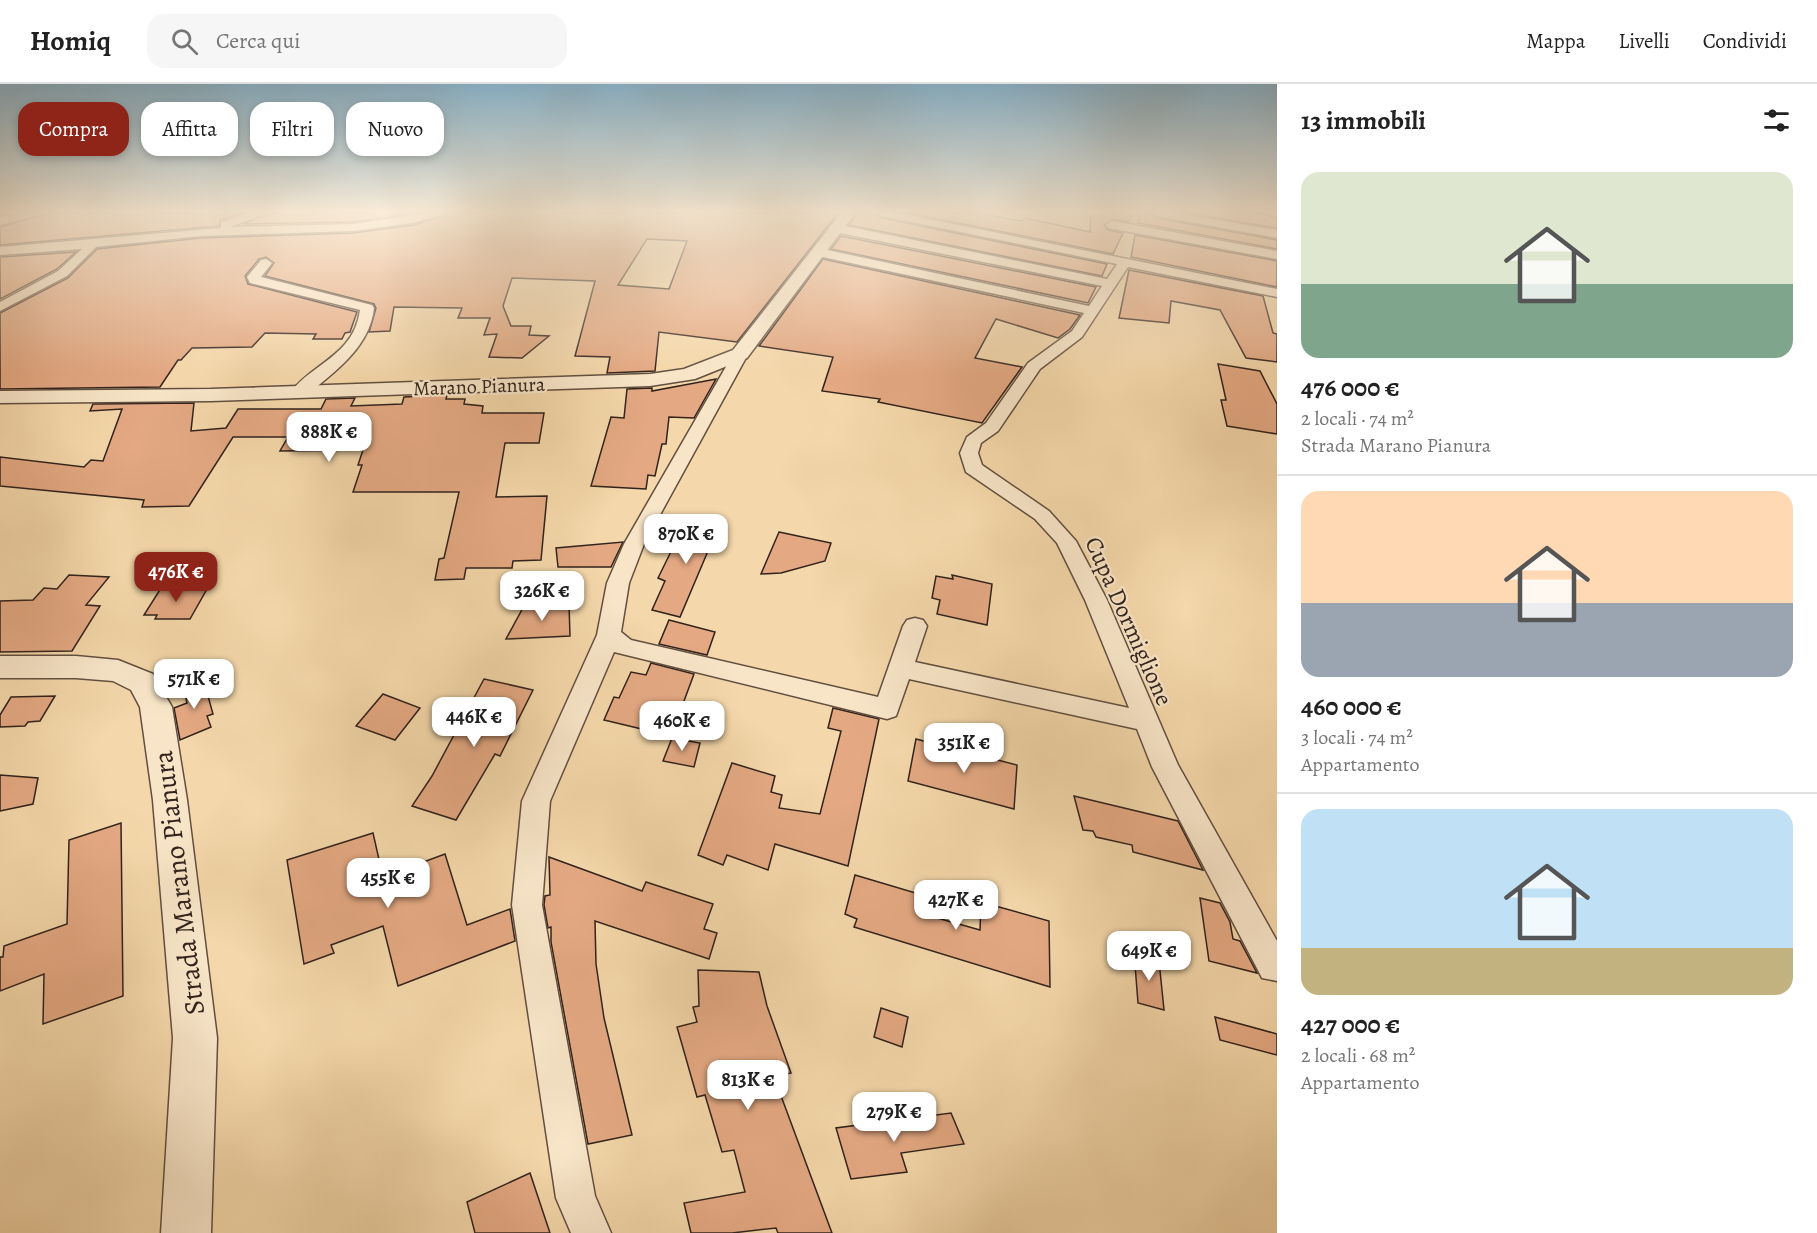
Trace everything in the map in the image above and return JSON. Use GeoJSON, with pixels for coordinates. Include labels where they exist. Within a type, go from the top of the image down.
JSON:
{"type":"FeatureCollection","features":[{"type":"Feature","properties":{"kind":"street"},"geometry":{"type":"LineString","coordinates":[[0,307],[69,267]]}},
{"type":"Feature","properties":{"kind":"street"},"geometry":{"type":"LineString","coordinates":[[263,267],[254,277],[255,280],[367,308],[361,331],[347,349],[299,392]]}},
{"type":"Feature","properties":{"kind":"street"},"geometry":{"type":"LineString","coordinates":[[591,1233],[576,1198],[527,905],[536,801],[609,635],[618,583],[634,544],[740,354],[807,267]]}},
{"type":"Feature","properties":{"kind":"street"},"geometry":{"type":"LineString","coordinates":[[887,267],[1092,310]]}},
{"type":"Feature","properties":{"kind":"street"},"geometry":{"type":"LineString","coordinates":[[1025,267],[1110,284]]}},
{"type":"Feature","properties":{"kind":"street","name":"Cupa Dormiglione"},"geometry":{"type":"LineString","coordinates":[[1119,267],[1077,334],[1034,366],[992,427],[973,441],[969,453],[974,468],[1042,515],[1066,541],[1096,600],[1144,721],[1217,866],[1274,967]]}},
{"type":"Feature","properties":{"kind":"street"},"geometry":{"type":"LineString","coordinates":[[1171,267],[1277,293]]}},
{"type":"Feature","properties":{"kind":"street","name":"Marano Pianura"},"geometry":{"type":"LineString","coordinates":[[0,397],[299,392],[650,380],[688,375],[740,354]]}},
{"type":"Feature","properties":{"kind":"street"},"geometry":{"type":"LineString","coordinates":[[609,635],[622,646],[886,709],[915,626]]}},
{"type":"Feature","properties":{"kind":"street","name":"Strada Marano Pianura"},"geometry":{"type":"LineString","coordinates":[[0,667],[76,667],[118,670],[142,682],[156,707],[170,800],[195,1038],[186,1233]]}},
{"type":"Feature","properties":{"kind":"street"},"geometry":{"type":"LineString","coordinates":[[900,668],[1144,721]]}},
{"type":"Feature","properties":{"kind":"building"},"geometry":{"type":"Polygon","coordinates":[[[0,267],[60,267],[57,269],[0,299],[0,267]]]}},
{"type":"Feature","properties":{"kind":"building"},"geometry":{"type":"Polygon","coordinates":[[[79,267],[253,267],[245,276],[248,284],[357,312],[350,332],[345,333],[342,339],[313,339],[316,334],[265,333],[252,347],[192,348],[181,360],[178,360],[160,387],[0,389],[0,313],[68,278],[79,267]]]}},
{"type":"Feature","properties":{"kind":"building"},"geometry":{"type":"Polygon","coordinates":[[[271,267],[630,267],[618,285],[669,289],[677,267],[796,267],[737,342],[659,332],[655,371],[607,373],[610,357],[575,356],[595,281],[512,278],[503,306],[511,326],[531,326],[529,335],[549,336],[522,358],[489,357],[497,334],[484,335],[490,318],[458,318],[462,308],[394,307],[390,331],[369,332],[376,308],[374,304],[265,276],[271,267]]]}},
{"type":"Feature","properties":{"kind":"building"},"geometry":{"type":"Polygon","coordinates":[[[817,267],[858,267],[1080,315],[1070,329],[1058,338],[996,319],[975,358],[1022,367],[982,423],[878,402],[880,399],[822,391],[833,357],[759,346],[817,267]]]}},
{"type":"Feature","properties":{"kind":"building"},"geometry":{"type":"Polygon","coordinates":[[[915,267],[994,267],[1096,287],[1088,303],[915,267]]]}},
{"type":"Feature","properties":{"kind":"building"},"geometry":{"type":"Polygon","coordinates":[[[1055,267],[1106,267],[1102,276],[1055,267]]]}},
{"type":"Feature","properties":{"kind":"building"},"geometry":{"type":"Polygon","coordinates":[[[1178,267],[1277,267],[1277,287],[1178,267]]]}},
{"type":"Feature","properties":{"kind":"building"},"geometry":{"type":"Polygon","coordinates":[[[1129,270],[1263,296],[1273,333],[1277,334],[1277,362],[1246,358],[1220,310],[1171,301],[1169,323],[1119,318],[1129,270]]]}},
{"type":"Feature","properties":{"kind":"building"},"geometry":{"type":"Polygon","coordinates":[[[1218,364],[1260,371],[1277,404],[1277,434],[1227,426],[1221,400],[1226,400],[1218,364]]]}},
{"type":"Feature","properties":{"kind":"building"},"geometry":{"type":"Polygon","coordinates":[[[716,379],[694,418],[669,417],[666,444],[662,444],[655,476],[648,475],[646,489],[591,486],[611,417],[624,418],[627,389],[652,388],[652,391],[716,379]]]}},
{"type":"Feature","properties":{"kind":"building"},"geometry":{"type":"Polygon","coordinates":[[[447,395],[446,399],[465,399],[464,404],[483,406],[482,413],[544,413],[539,443],[505,443],[496,497],[547,496],[541,560],[513,561],[512,568],[466,568],[464,579],[435,580],[439,559],[444,558],[459,492],[353,492],[362,465],[358,465],[363,450],[280,451],[288,437],[233,437],[189,506],[142,507],[144,500],[0,486],[0,457],[84,467],[91,460],[103,461],[122,409],[90,411],[93,404],[194,403],[191,431],[226,428],[238,409],[321,409],[326,399],[355,398],[351,406],[402,404],[404,397],[447,395]]]}},
{"type":"Feature","properties":{"kind":"building"},"geometry":{"type":"Polygon","coordinates":[[[687,519],[724,526],[713,552],[708,551],[680,617],[652,610],[665,581],[658,578],[687,519]]]}},
{"type":"Feature","properties":{"kind":"building"},"geometry":{"type":"Polygon","coordinates":[[[779,532],[831,543],[825,561],[781,573],[761,574],[779,532]]]}},
{"type":"Feature","properties":{"kind":"building"},"geometry":{"type":"Polygon","coordinates":[[[623,542],[611,567],[558,567],[556,548],[623,542]]]}},
{"type":"Feature","properties":{"kind":"building"},"geometry":{"type":"Polygon","coordinates":[[[69,575],[109,577],[86,605],[100,606],[72,651],[0,652],[0,601],[33,600],[44,588],[57,589],[69,575]]]}},
{"type":"Feature","properties":{"kind":"building"},"geometry":{"type":"Polygon","coordinates":[[[952,575],[992,584],[987,625],[937,614],[940,600],[932,598],[936,576],[953,579],[952,575]]]}},
{"type":"Feature","properties":{"kind":"building"},"geometry":{"type":"Polygon","coordinates":[[[161,588],[207,589],[190,619],[155,619],[157,615],[144,615],[161,588]]]}},
{"type":"Feature","properties":{"kind":"building"},"geometry":{"type":"Polygon","coordinates":[[[569,604],[570,636],[506,639],[524,606],[569,604]]]}},
{"type":"Feature","properties":{"kind":"building"},"geometry":{"type":"Polygon","coordinates":[[[669,620],[715,632],[707,655],[659,644],[669,620]]]}},
{"type":"Feature","properties":{"kind":"building"},"geometry":{"type":"Polygon","coordinates":[[[651,663],[694,674],[671,736],[604,720],[614,697],[619,698],[631,672],[646,675],[651,663]]]}},
{"type":"Feature","properties":{"kind":"building"},"geometry":{"type":"Polygon","coordinates":[[[203,678],[213,714],[207,716],[211,727],[180,740],[174,708],[187,703],[183,685],[203,678]]]}},
{"type":"Feature","properties":{"kind":"building"},"geometry":{"type":"Polygon","coordinates":[[[484,679],[533,690],[500,756],[495,754],[456,820],[412,806],[432,776],[484,679]]]}},
{"type":"Feature","properties":{"kind":"building"},"geometry":{"type":"Polygon","coordinates":[[[383,694],[420,708],[395,740],[356,726],[383,694]]]}},
{"type":"Feature","properties":{"kind":"building"},"geometry":{"type":"Polygon","coordinates":[[[55,696],[40,721],[28,722],[25,726],[0,727],[0,715],[11,697],[55,696]]]}},
{"type":"Feature","properties":{"kind":"building"},"geometry":{"type":"Polygon","coordinates":[[[833,708],[879,719],[848,866],[775,844],[768,870],[727,855],[723,865],[698,855],[732,763],[775,776],[771,792],[782,795],[779,808],[820,814],[841,731],[828,728],[833,708]]]}},
{"type":"Feature","properties":{"kind":"building"},"geometry":{"type":"Polygon","coordinates":[[[672,738],[700,743],[694,767],[663,761],[672,738]]]}},
{"type":"Feature","properties":{"kind":"building"},"geometry":{"type":"Polygon","coordinates":[[[916,739],[1017,765],[1014,809],[908,781],[916,739]]]}},
{"type":"Feature","properties":{"kind":"building"},"geometry":{"type":"Polygon","coordinates":[[[0,775],[38,778],[33,804],[0,811],[0,775]]]}},
{"type":"Feature","properties":{"kind":"building"},"geometry":{"type":"Polygon","coordinates":[[[1074,796],[1178,821],[1203,870],[1133,852],[1132,845],[1096,837],[1093,831],[1083,830],[1074,796]]]}},
{"type":"Feature","properties":{"kind":"building"},"geometry":{"type":"Polygon","coordinates":[[[121,823],[123,996],[43,1024],[44,974],[0,991],[0,957],[3,957],[4,946],[67,924],[69,840],[121,823]]]}},
{"type":"Feature","properties":{"kind":"building"},"geometry":{"type":"Polygon","coordinates":[[[373,833],[383,877],[445,854],[467,925],[510,909],[515,941],[398,986],[383,926],[331,945],[334,953],[304,964],[287,860],[373,833]]]}},
{"type":"Feature","properties":{"kind":"building"},"geometry":{"type":"Polygon","coordinates":[[[549,857],[642,891],[646,882],[713,904],[704,929],[717,933],[709,959],[595,921],[596,964],[604,1018],[632,1135],[588,1144],[551,942],[551,927],[548,928],[544,905],[545,896],[550,895],[549,857]]]}},
{"type":"Feature","properties":{"kind":"building"},"geometry":{"type":"Polygon","coordinates":[[[855,875],[919,894],[916,912],[980,930],[981,902],[1049,921],[1050,987],[854,927],[857,919],[845,914],[855,875]]]}},
{"type":"Feature","properties":{"kind":"building"},"geometry":{"type":"Polygon","coordinates":[[[1200,898],[1220,903],[1230,922],[1233,939],[1240,941],[1257,973],[1209,961],[1200,898]]]}},
{"type":"Feature","properties":{"kind":"building"},"geometry":{"type":"Polygon","coordinates":[[[1134,952],[1159,961],[1164,1010],[1138,1003],[1134,952]]]}},
{"type":"Feature","properties":{"kind":"building"},"geometry":{"type":"Polygon","coordinates":[[[698,970],[759,972],[767,1006],[791,1073],[774,1077],[832,1233],[778,1233],[776,1228],[732,1233],[691,1233],[684,1203],[745,1192],[734,1150],[722,1152],[705,1095],[697,1097],[677,1027],[697,1022],[693,1007],[699,1006],[698,970]]]}},
{"type":"Feature","properties":{"kind":"building"},"geometry":{"type":"Polygon","coordinates":[[[881,1008],[908,1017],[902,1047],[874,1037],[881,1008]]]}},
{"type":"Feature","properties":{"kind":"building"},"geometry":{"type":"Polygon","coordinates":[[[1215,1017],[1277,1034],[1277,1055],[1220,1040],[1215,1017]]]}},
{"type":"Feature","properties":{"kind":"building"},"geometry":{"type":"Polygon","coordinates":[[[951,1113],[964,1144],[901,1153],[907,1172],[851,1179],[836,1128],[951,1113]]]}},
{"type":"Feature","properties":{"kind":"building"},"geometry":{"type":"Polygon","coordinates":[[[530,1173],[550,1233],[475,1233],[467,1202],[530,1173]]]}}]}
